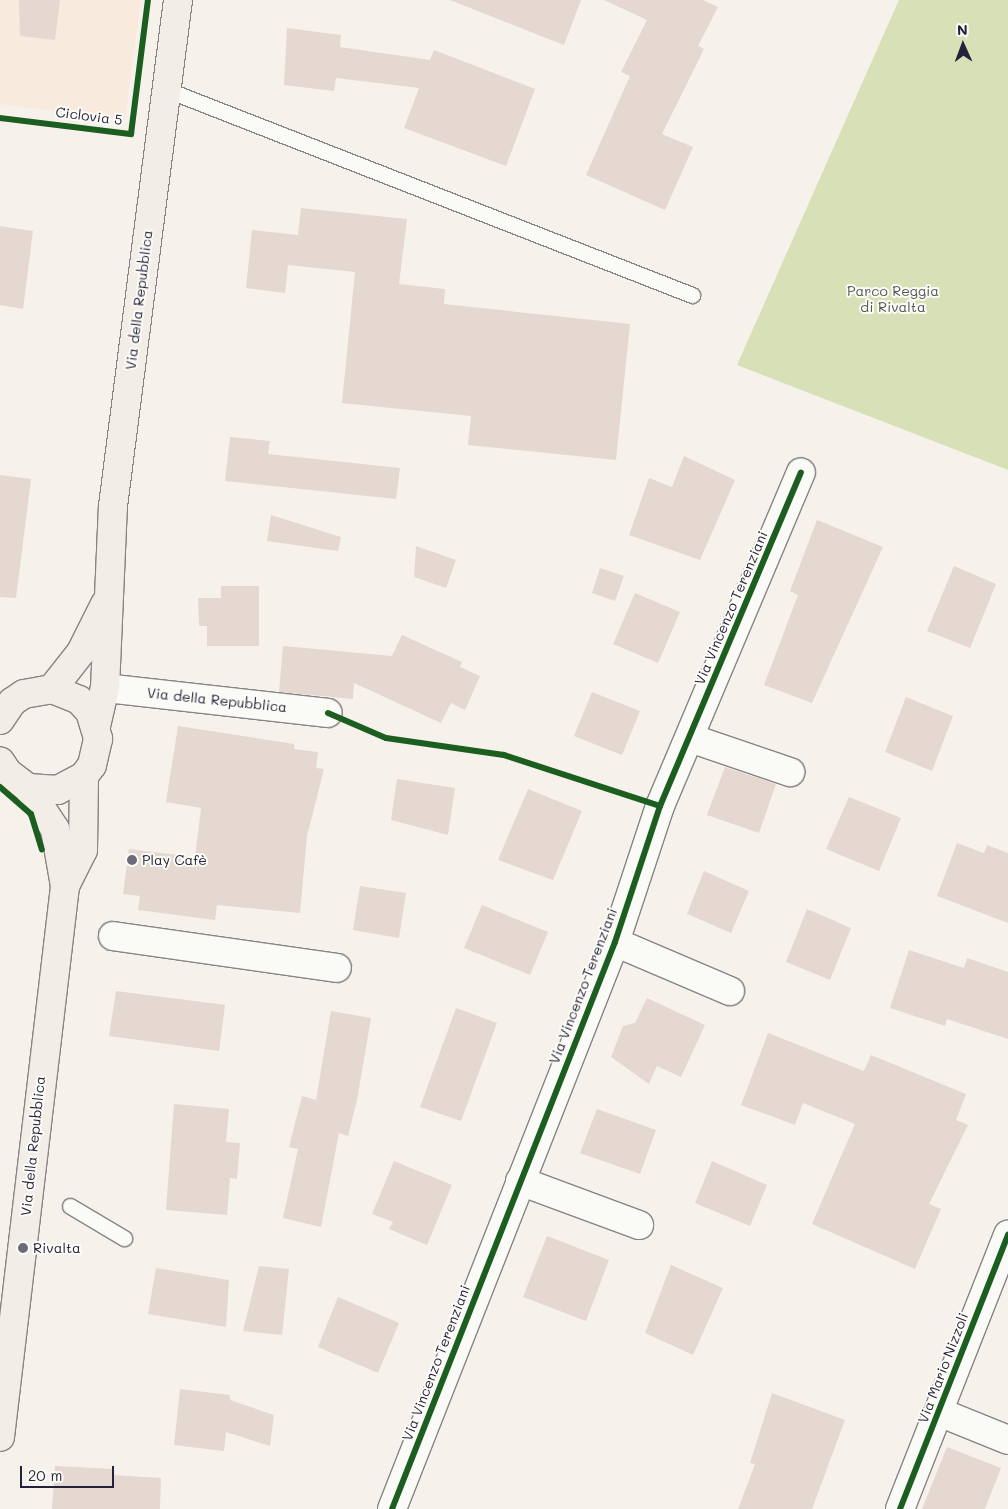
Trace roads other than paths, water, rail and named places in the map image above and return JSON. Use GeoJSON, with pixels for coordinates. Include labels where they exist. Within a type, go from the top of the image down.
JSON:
{"type":"FeatureCollection","features":[{"type":"Feature","properties":{"kind":"main road","name":"Via della Repubblica"},"geometry":{"type":"LineString","coordinates":[[65,886],[83,850],[84,776],[96,752],[96,726],[105,688],[107,600],[113,506],[165,89],[178,0]]}},
{"type":"Feature","properties":{"kind":"main road","name":"Via della Repubblica"},"geometry":{"type":"LineString","coordinates":[[52,689],[81,652],[107,600]]}},
{"type":"Feature","properties":{"kind":"main road"},"geometry":{"type":"LineString","coordinates":[[6,711],[38,689],[52,689],[79,700],[96,726]]}},
{"type":"Feature","properties":{"kind":"main road","name":"Via della Repubblica"},"geometry":{"type":"LineString","coordinates":[[0,761],[28,788],[55,829],[65,886],[0,1437]]}},
{"type":"Feature","properties":{"kind":"main road"},"geometry":{"type":"LineString","coordinates":[[28,788],[58,790],[84,776]]}},
{"type":"Feature","properties":{"kind":"street","name":"Via Vincenzo Terenziani"},"geometry":{"type":"LineString","coordinates":[[392,1509],[615,942],[660,806],[801,473]]}},
{"type":"Feature","properties":{"kind":"street","name":"Via della Repubblica"},"geometry":{"type":"LineString","coordinates":[[105,688],[328,713]]}},
{"type":"Feature","properties":{"kind":"street"},"geometry":{"type":"LineString","coordinates":[[690,738],[790,772]]}},
{"type":"Feature","properties":{"kind":"street"},"geometry":{"type":"LineString","coordinates":[[113,936],[337,968]]}},
{"type":"Feature","properties":{"kind":"street","name":"Via Vincenzo Terenziani"},"geometry":{"type":"LineString","coordinates":[[615,942],[730,992]]}},
{"type":"Feature","properties":{"kind":"street"},"geometry":{"type":"LineString","coordinates":[[520,1181],[639,1225]]}},
{"type":"Feature","properties":{"kind":"street","name":"Via Mario Nizzoli"},"geometry":{"type":"LineString","coordinates":[[900,1509],[1008,1235]]}},
{"type":"Feature","properties":{"kind":"street","name":"Via Mario Nizzoli"},"geometry":{"type":"LineString","coordinates":[[939,1412],[1008,1440]]}},
{"type":"Feature","properties":{"kind":"lane"},"geometry":{"type":"LineString","coordinates":[[165,89],[692,295]]}},
{"type":"Feature","properties":{"kind":"lane"},"geometry":{"type":"LineString","coordinates":[[70,1206],[124,1238]]}},
{"type":"Feature","properties":{"kind":"place","name":"Play Cafè"},"geometry":{"type":"Point","coordinates":[132,860]}},
{"type":"Feature","properties":{"kind":"place","name":"Rivalta"},"geometry":{"type":"Point","coordinates":[23,1248]}},
{"type":"Feature","properties":{"kind":"park label","name":"Parco Reggia di Rivalta"},"geometry":{"type":"Point","coordinates":[893,300]}}]}
